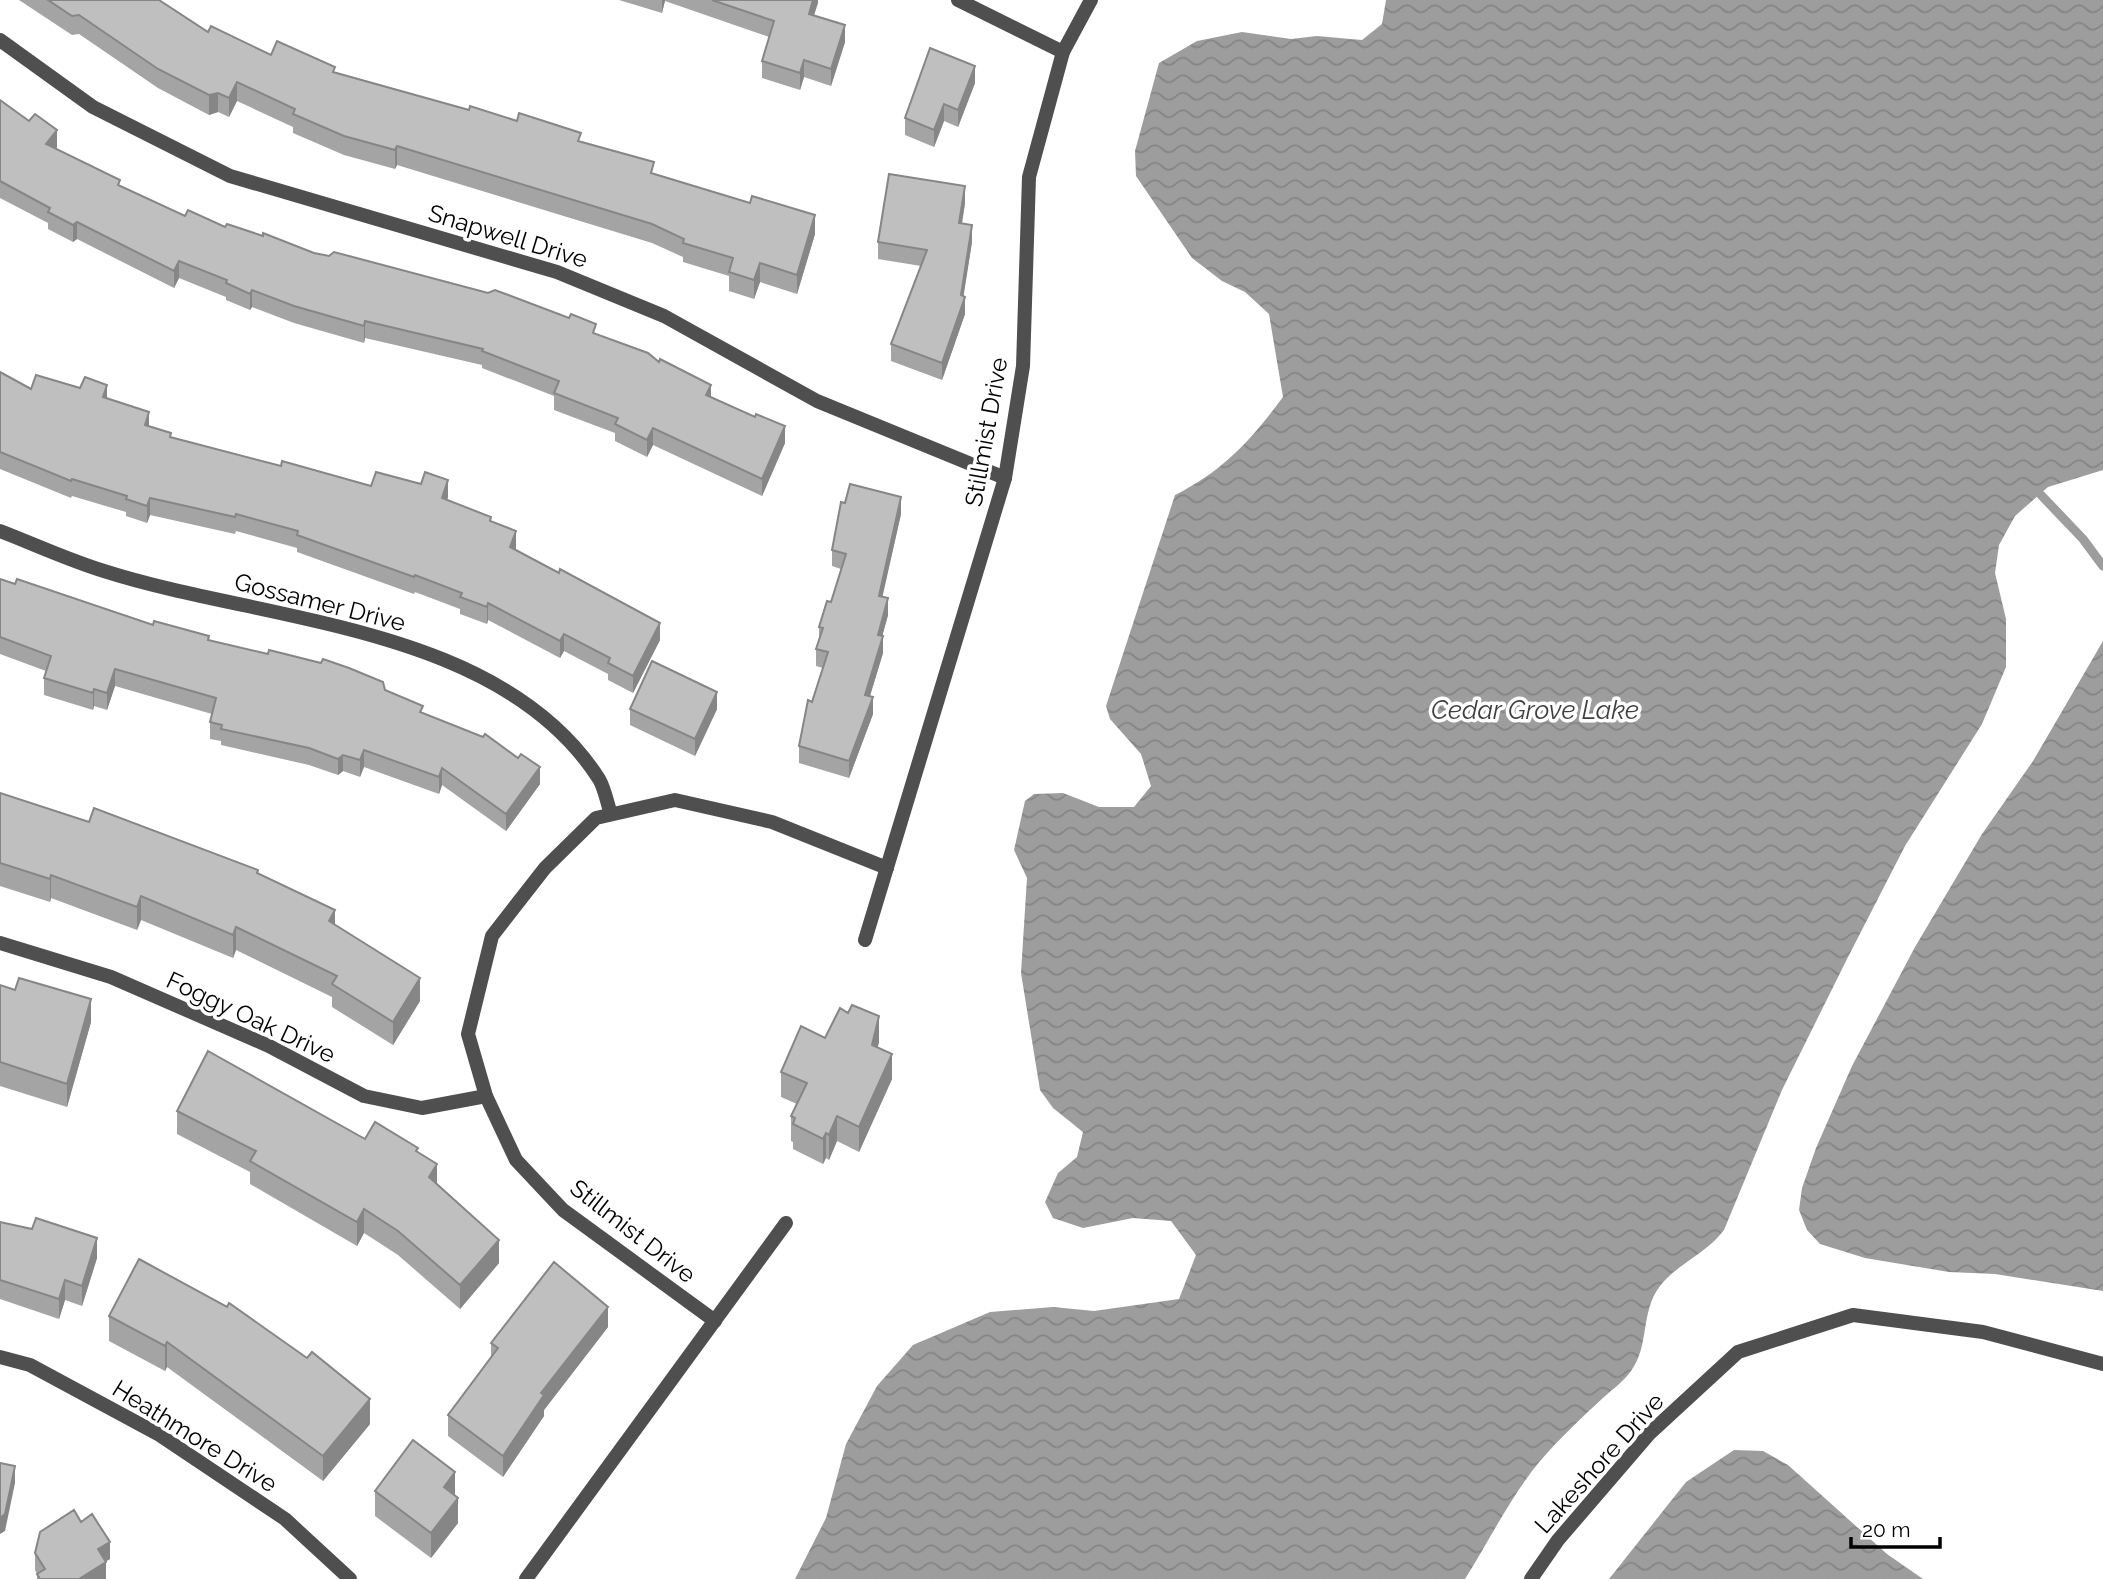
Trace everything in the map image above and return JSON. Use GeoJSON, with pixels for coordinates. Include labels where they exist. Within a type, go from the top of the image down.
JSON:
{"type":"FeatureCollection","features":[{"type":"Feature","properties":{"kind":"street"},"geometry":{"type":"LineString","coordinates":[[958,0],[1063,52]]}},
{"type":"Feature","properties":{"kind":"street","name":"Stillmist Drive"},"geometry":{"type":"LineString","coordinates":[[865,940],[1005,478],[1023,366],[1029,177],[1063,52],[1091,0]]}},
{"type":"Feature","properties":{"kind":"street","name":"Snapwell Drive"},"geometry":{"type":"LineString","coordinates":[[0,40],[93,107],[230,176],[557,272],[664,316],[817,401],[1005,478]]}},
{"type":"Feature","properties":{"kind":"street","name":"Gossamer Drive"},"geometry":{"type":"LineString","coordinates":[[0,531],[104,572],[381,637],[491,680],[555,724],[600,781],[611,814]]}},
{"type":"Feature","properties":{"kind":"street","name":"Stillmist Drive"},"geometry":{"type":"LineString","coordinates":[[715,1321],[563,1210],[516,1160],[486,1096],[468,1034],[492,936],[545,868],[596,818],[675,800],[772,822],[887,868]]}},
{"type":"Feature","properties":{"kind":"street","name":"Foggy Oak Drive"},"geometry":{"type":"LineString","coordinates":[[0,943],[111,977],[269,1046],[364,1096],[422,1108],[486,1096]]}},
{"type":"Feature","properties":{"kind":"street"},"geometry":{"type":"LineString","coordinates":[[526,1579],[786,1223]]}},
{"type":"Feature","properties":{"kind":"street","name":"Lakeshore Drive"},"geometry":{"type":"LineString","coordinates":[[1531,1579],[1558,1539],[1650,1433],[1738,1352],[1853,1315],[1983,1332],[2103,1364]]}},
{"type":"Feature","properties":{"kind":"street","name":"Heathmore Drive"},"geometry":{"type":"LineString","coordinates":[[0,1357],[30,1365],[158,1434],[285,1519],[350,1579]]}},
{"type":"Feature","properties":{"kind":"water","name":"Cedar Grove Lake"},"geometry":{"type":"Polygon","coordinates":[[[1386,0],[2103,0],[2103,470],[2048,487],[2015,516],[1999,545],[1995,573],[2006,619],[2006,667],[1982,724],[1905,846],[1847,959],[1782,1090],[1724,1230],[1709,1246],[1675,1271],[1660,1286],[1650,1307],[1641,1350],[1631,1371],[1540,1461],[1510,1504],[1465,1579],[795,1579],[826,1518],[846,1444],[877,1386],[913,1345],[990,1312],[1053,1307],[1094,1311],[1179,1299],[1196,1255],[1171,1221],[1133,1218],[1083,1228],[1053,1218],[1045,1202],[1058,1173],[1077,1157],[1083,1132],[1053,1108],[1040,1090],[1021,973],[1027,878],[1014,850],[1025,801],[1034,794],[1063,793],[1099,807],[1134,807],[1151,786],[1141,754],[1110,719],[1106,706],[1175,495],[1222,465],[1259,427],[1283,397],[1269,314],[1245,292],[1222,281],[1192,258],[1136,176],[1135,151],[1159,63],[1197,41],[1242,32],[1291,39],[1317,36],[1362,40],[1382,24],[1386,0]]]}},
{"type":"Feature","properties":{"kind":"water"},"geometry":{"type":"Polygon","coordinates":[[[2103,641],[2103,1291],[1995,1274],[1949,1272],[1865,1258],[1820,1244],[1807,1230],[1799,1210],[1802,1188],[1816,1148],[1852,1066],[1915,947],[1982,834],[2033,761],[2103,641]]]}},
{"type":"Feature","properties":{"kind":"water"},"geometry":{"type":"Polygon","coordinates":[[[1734,1450],[1763,1451],[1788,1465],[1887,1554],[1923,1579],[1609,1579],[1686,1482],[1734,1450]]]}},
{"type":"Feature","properties":{"kind":"building"},"geometry":{"type":"Polygon","coordinates":[[[48,0],[159,0],[208,32],[211,26],[271,55],[277,41],[335,67],[333,72],[469,110],[470,106],[517,121],[519,113],[581,133],[578,141],[654,162],[651,173],[750,203],[752,196],[815,215],[797,275],[760,263],[754,280],[729,272],[733,258],[683,243],[684,239],[652,224],[397,146],[395,150],[344,136],[293,114],[295,109],[237,82],[229,98],[218,93],[209,95],[158,69],[79,15],[72,16],[48,0]]]}},
{"type":"Feature","properties":{"kind":"building"},"geometry":{"type":"Polygon","coordinates":[[[712,0],[813,0],[809,14],[845,25],[831,69],[804,60],[800,73],[762,61],[774,21],[712,0]]]}},
{"type":"Feature","properties":{"kind":"building"},"geometry":{"type":"Polygon","coordinates":[[[930,48],[975,66],[958,110],[944,104],[934,130],[905,118],[930,48]]]}},
{"type":"Feature","properties":{"kind":"building"},"geometry":{"type":"Polygon","coordinates":[[[0,100],[29,121],[35,114],[57,130],[46,144],[120,180],[118,185],[185,216],[188,210],[225,227],[227,224],[263,236],[263,233],[314,253],[329,256],[334,252],[488,293],[495,290],[569,318],[571,314],[596,324],[593,333],[648,353],[659,362],[660,359],[711,385],[706,395],[755,417],[756,414],[785,426],[762,479],[653,428],[647,440],[615,424],[618,418],[554,393],[559,381],[482,351],[483,349],[365,321],[364,326],[294,306],[252,290],[250,294],[226,283],[227,280],[179,261],[174,271],[77,222],[73,225],[48,212],[50,208],[0,181],[0,100]]]}},
{"type":"Feature","properties":{"kind":"building"},"geometry":{"type":"Polygon","coordinates":[[[889,174],[965,186],[959,223],[972,225],[961,295],[965,297],[942,363],[891,344],[927,250],[878,242],[889,174]]]}},
{"type":"Feature","properties":{"kind":"building"},"geometry":{"type":"Polygon","coordinates":[[[0,372],[31,389],[36,375],[80,388],[85,377],[107,385],[103,397],[149,412],[145,425],[171,433],[170,437],[281,466],[282,461],[371,486],[376,472],[421,484],[425,472],[448,480],[442,498],[491,517],[490,521],[516,531],[510,547],[559,573],[560,569],[660,623],[633,676],[608,663],[610,658],[564,634],[560,641],[488,603],[487,607],[460,597],[462,593],[297,535],[298,531],[236,514],[235,517],[150,498],[147,506],[126,499],[127,496],[72,479],[71,481],[0,452],[0,372]]]}},
{"type":"Feature","properties":{"kind":"building"},"geometry":{"type":"Polygon","coordinates":[[[850,484],[901,497],[879,596],[888,598],[878,635],[883,636],[865,695],[873,697],[849,761],[799,746],[808,700],[812,702],[828,652],[816,649],[823,628],[819,627],[827,601],[831,602],[846,554],[832,550],[841,502],[845,503],[850,484]]]}},
{"type":"Feature","properties":{"kind":"building"},"geometry":{"type":"Polygon","coordinates":[[[0,579],[15,584],[17,579],[153,625],[154,621],[209,636],[208,640],[268,654],[269,650],[321,663],[323,659],[349,668],[383,682],[385,690],[423,706],[420,712],[483,737],[485,734],[518,758],[521,754],[540,767],[506,814],[442,768],[439,777],[364,750],[360,760],[343,755],[338,759],[309,748],[221,729],[222,725],[210,722],[216,698],[115,669],[107,693],[94,689],[93,693],[44,678],[51,656],[0,637],[0,579]]]}},
{"type":"Feature","properties":{"kind":"building"},"geometry":{"type":"Polygon","coordinates":[[[652,661],[717,692],[695,739],[630,709],[652,661]]]}},
{"type":"Feature","properties":{"kind":"building"},"geometry":{"type":"Polygon","coordinates":[[[0,793],[89,822],[94,808],[258,870],[257,873],[335,910],[329,921],[420,978],[393,1022],[332,984],[337,976],[236,927],[233,935],[141,896],[137,907],[51,875],[50,879],[0,863],[0,793]]]}},
{"type":"Feature","properties":{"kind":"building"},"geometry":{"type":"Polygon","coordinates":[[[19,978],[91,999],[67,1084],[0,1062],[0,985],[15,990],[19,978]]]}},
{"type":"Feature","properties":{"kind":"building"},"geometry":{"type":"Polygon","coordinates":[[[852,1005],[879,1016],[872,1045],[892,1054],[859,1127],[837,1116],[829,1135],[826,1133],[823,1139],[793,1124],[795,1118],[791,1116],[807,1083],[781,1072],[801,1026],[825,1038],[840,1008],[848,1013],[852,1005]]]}},
{"type":"Feature","properties":{"kind":"building"},"geometry":{"type":"Polygon","coordinates":[[[208,1051],[365,1139],[375,1122],[418,1148],[416,1151],[437,1164],[429,1177],[499,1240],[460,1285],[398,1231],[364,1209],[357,1222],[250,1161],[256,1151],[177,1111],[208,1051]]]}},
{"type":"Feature","properties":{"kind":"building"},"geometry":{"type":"Polygon","coordinates":[[[36,1218],[97,1238],[82,1286],[65,1280],[59,1299],[0,1280],[0,1222],[32,1229],[36,1218]]]}},
{"type":"Feature","properties":{"kind":"building"},"geometry":{"type":"Polygon","coordinates":[[[139,1259],[227,1307],[229,1303],[307,1358],[312,1352],[370,1399],[323,1456],[167,1342],[165,1346],[109,1316],[139,1259]]]}},
{"type":"Feature","properties":{"kind":"building"},"geometry":{"type":"Polygon","coordinates":[[[554,1262],[608,1307],[541,1393],[544,1395],[503,1456],[448,1415],[498,1348],[491,1343],[554,1262]]]}},
{"type":"Feature","properties":{"kind":"building"},"geometry":{"type":"Polygon","coordinates":[[[413,1440],[455,1472],[444,1487],[458,1498],[431,1533],[375,1491],[413,1440]]]}},
{"type":"Feature","properties":{"kind":"building"},"geometry":{"type":"Polygon","coordinates":[[[0,1463],[15,1466],[5,1514],[0,1518],[0,1463]]]}},
{"type":"Feature","properties":{"kind":"building"},"geometry":{"type":"Polygon","coordinates":[[[74,1510],[81,1522],[92,1514],[110,1542],[98,1549],[106,1562],[79,1579],[40,1579],[37,1574],[45,1569],[35,1553],[40,1532],[74,1510]]]}},
{"type":"Feature","properties":{"kind":"waterway"},"geometry":{"type":"LineString","coordinates":[[2041,495],[2083,539],[2103,566]]}}]}
